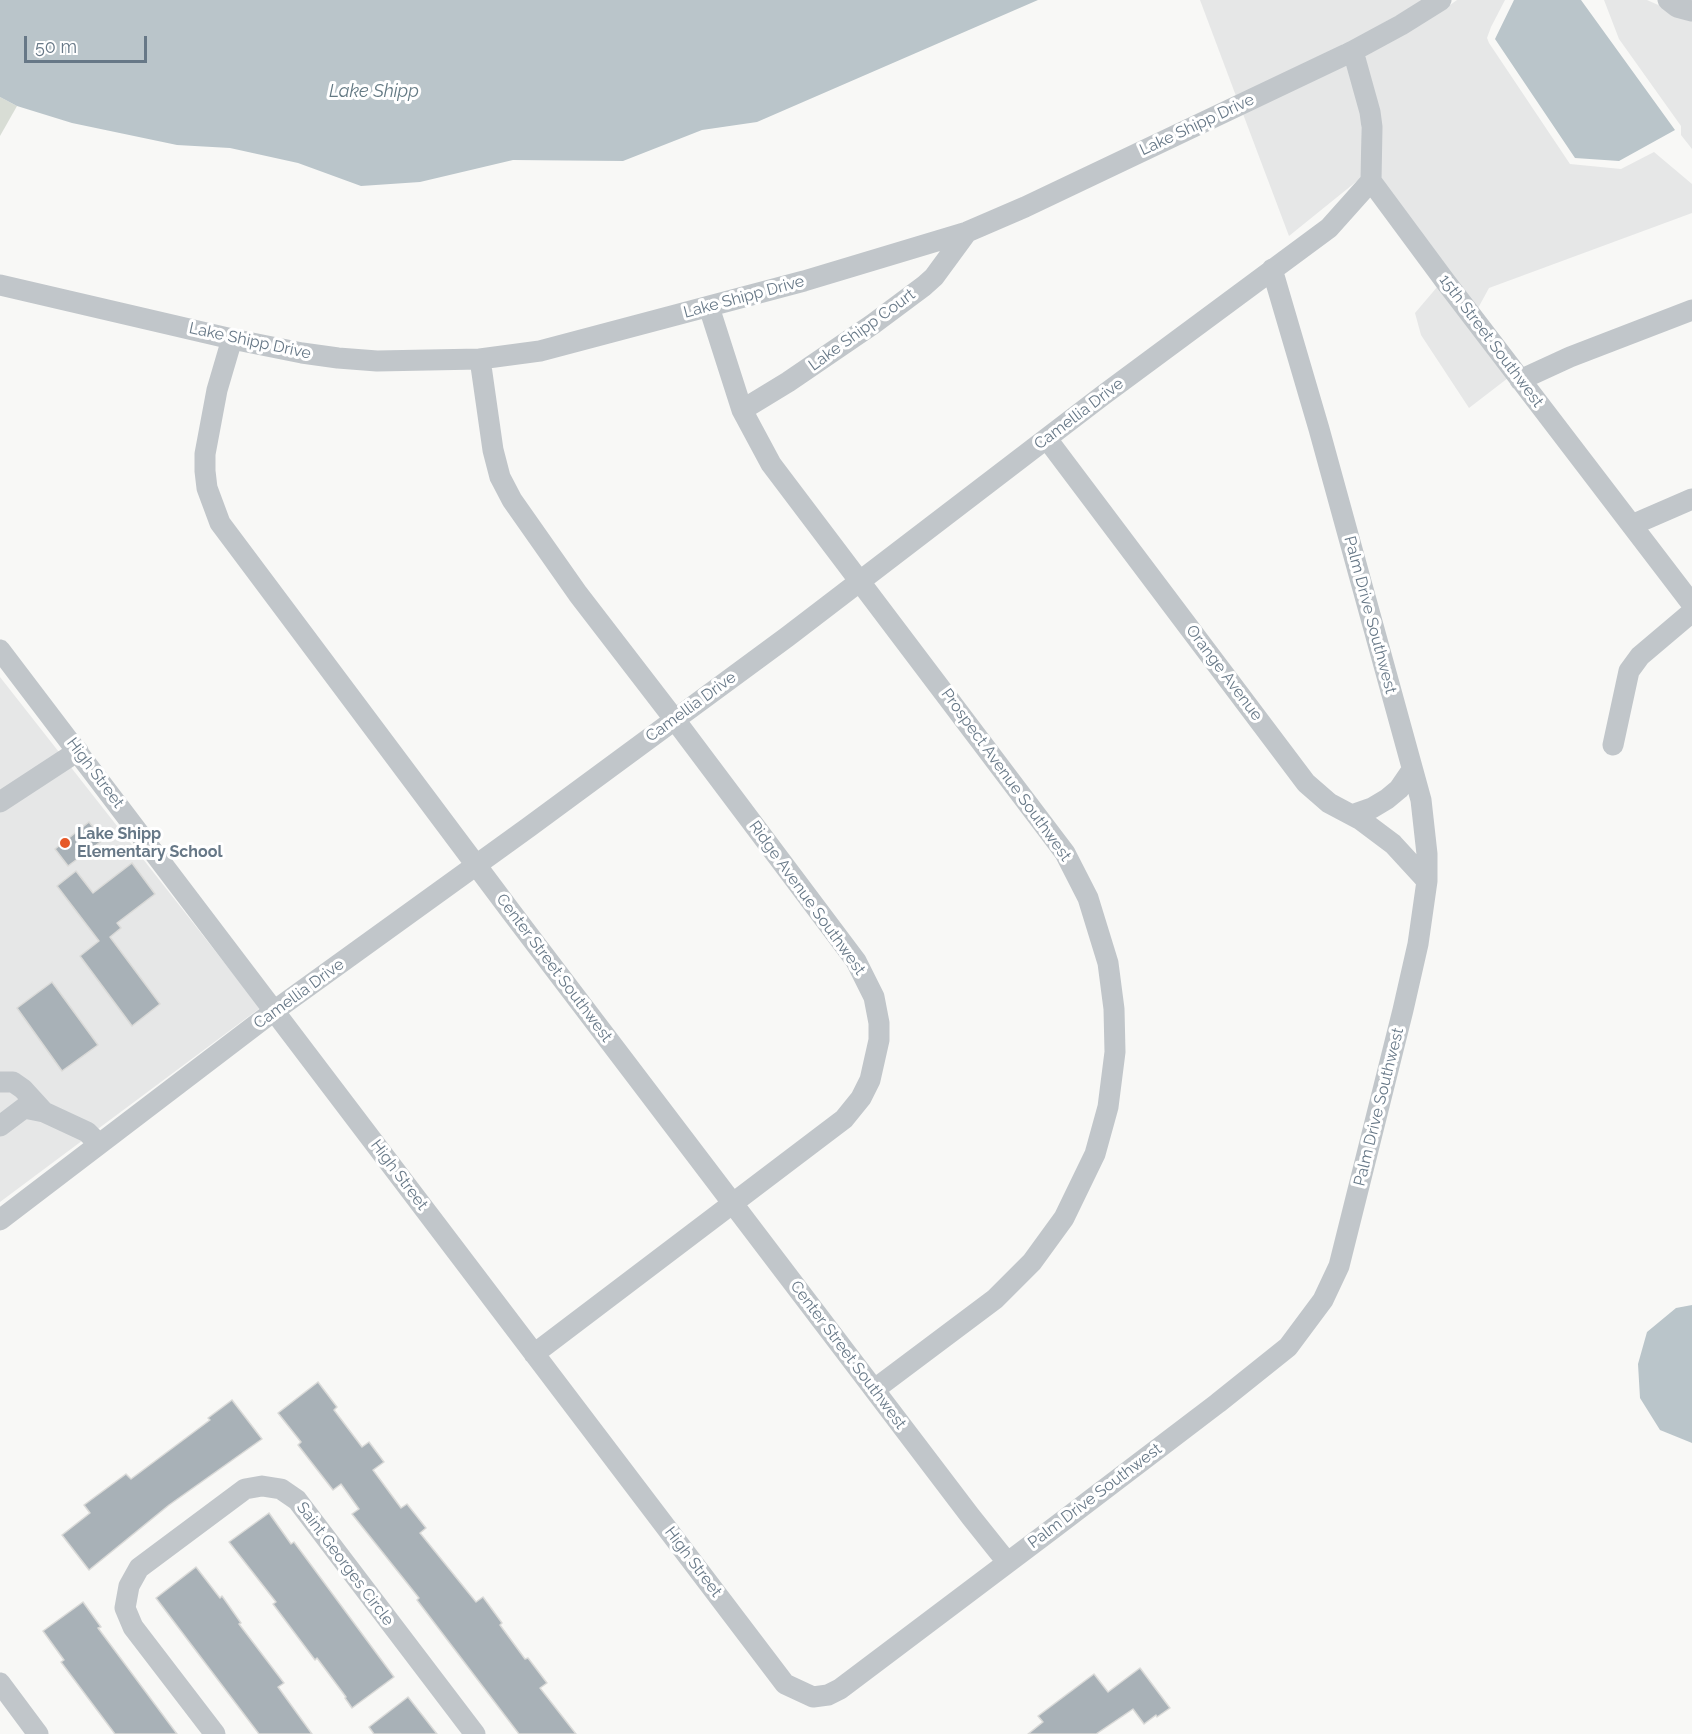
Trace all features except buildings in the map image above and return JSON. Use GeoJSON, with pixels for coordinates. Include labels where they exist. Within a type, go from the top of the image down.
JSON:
{"type":"FeatureCollection","features":[{"type":"Feature","properties":{"kind":"street","name":"Lake Shipp Drive"},"geometry":{"type":"LineString","coordinates":[[0,285],[302,353],[377,361],[480,359],[540,351],[709,307],[967,232],[1025,207],[1353,51],[1441,0]]}},
{"type":"Feature","properties":{"kind":"street"},"geometry":{"type":"LineString","coordinates":[[1668,0],[1677,7],[1692,10]]}},
{"type":"Feature","properties":{"kind":"street"},"geometry":{"type":"LineString","coordinates":[[1353,51],[1370,112],[1371,181]]}},
{"type":"Feature","properties":{"kind":"street","name":"Camellia Drive"},"geometry":{"type":"LineString","coordinates":[[0,1220],[274,1011],[675,720],[1329,228],[1371,181]]}},
{"type":"Feature","properties":{"kind":"street","name":"15th Street Southwest"},"geometry":{"type":"LineString","coordinates":[[1371,181],[1692,604]]}},
{"type":"Feature","properties":{"kind":"street","name":"Lake Shipp Court"},"geometry":{"type":"LineString","coordinates":[[742,410],[798,376],[924,285],[934,277],[967,232]]}},
{"type":"Feature","properties":{"kind":"street","name":"Palm Drive Southwest"},"geometry":{"type":"LineString","coordinates":[[803,1693],[813,1697],[828,1695],[840,1689],[1209,1410],[1288,1347],[1323,1300],[1339,1266],[1416,955],[1427,881],[1426,829],[1421,800],[1358,570],[1272,269]]}},
{"type":"Feature","properties":{"kind":"street","name":"Prospect Avenue Southwest"},"geometry":{"type":"LineString","coordinates":[[709,307],[742,410],[771,464],[1065,853],[1088,898],[1108,963],[1114,1009],[1115,1052],[1108,1107],[1103,1130],[1091,1163],[1064,1218],[1032,1262],[995,1299],[874,1389]]}},
{"type":"Feature","properties":{"kind":"street"},"geometry":{"type":"LineString","coordinates":[[1521,380],[1570,357],[1692,310]]}},
{"type":"Feature","properties":{"kind":"street","name":"Center Street Southwest"},"geometry":{"type":"LineString","coordinates":[[232,339],[217,390],[205,454],[207,488],[220,523],[1007,1562]]}},
{"type":"Feature","properties":{"kind":"street","name":"Ridge Avenue Southwest"},"geometry":{"type":"LineString","coordinates":[[480,359],[493,450],[500,477],[512,501],[578,594],[856,961],[874,997],[879,1023],[879,1040],[870,1080],[853,1109],[834,1127],[534,1354]]}},
{"type":"Feature","properties":{"kind":"street","name":"Orange Avenue"},"geometry":{"type":"LineString","coordinates":[[1047,438],[1306,783],[1329,803],[1361,820],[1393,844],[1427,881]]}},
{"type":"Feature","properties":{"kind":"street"},"geometry":{"type":"LineString","coordinates":[[1632,525],[1692,499]]}},
{"type":"Feature","properties":{"kind":"street"},"geometry":{"type":"LineString","coordinates":[[1612,745],[1629,671],[1640,657],[1692,612]]}},
{"type":"Feature","properties":{"kind":"street","name":"High Street"},"geometry":{"type":"LineString","coordinates":[[0,650],[785,1684],[803,1693]]}},
{"type":"Feature","properties":{"kind":"street"},"geometry":{"type":"LineString","coordinates":[[0,802],[78,751]]}},
{"type":"Feature","properties":{"kind":"street"},"geometry":{"type":"LineString","coordinates":[[1352,815],[1372,808],[1387,799],[1399,789],[1412,770]]}},
{"type":"Feature","properties":{"kind":"street"},"geometry":{"type":"LineString","coordinates":[[0,1082],[13,1082],[23,1089],[44,1112]]}},
{"type":"Feature","properties":{"kind":"street"},"geometry":{"type":"LineString","coordinates":[[0,1126],[24,1108],[44,1112],[87,1132],[99,1144]]}},
{"type":"Feature","properties":{"kind":"street","name":"Saint Georges Circle"},"geometry":{"type":"LineString","coordinates":[[215,1734],[133,1627],[125,1608],[129,1586],[139,1568],[245,1490],[262,1486],[281,1489],[297,1500],[475,1734]]}},
{"type":"Feature","properties":{"kind":"street"},"geometry":{"type":"LineString","coordinates":[[0,1683],[38,1734]]}},
{"type":"Feature","properties":{"kind":"shaded area"},"geometry":{"type":"Polygon","coordinates":[[[1200,0],[1423,0],[1349,43],[1342,44],[1236,96],[1200,0]]]}},
{"type":"Feature","properties":{"kind":"shaded area"},"geometry":{"type":"Polygon","coordinates":[[[1457,0],[1505,0],[1487,38],[1570,164],[1621,169],[1654,152],[1692,184],[1692,213],[1489,288],[1477,310],[1380,178],[1363,57],[1457,0]]]}},
{"type":"Feature","properties":{"kind":"shaded area"},"geometry":{"type":"Polygon","coordinates":[[[1604,0],[1647,0],[1692,20],[1692,149],[1681,135],[1681,126],[1619,39],[1604,0]]]}},
{"type":"Feature","properties":{"kind":"shaded area"},"geometry":{"type":"Polygon","coordinates":[[[1347,64],[1361,113],[1362,177],[1289,236],[1243,114],[1347,64]]]}},
{"type":"Feature","properties":{"kind":"shaded area"},"geometry":{"type":"Polygon","coordinates":[[[0,97],[17,106],[0,136],[0,97]]]}},
{"type":"Feature","properties":{"kind":"shaded area"},"geometry":{"type":"Polygon","coordinates":[[[1438,286],[1508,378],[1469,408],[1421,335],[1415,313],[1438,286]]]}},
{"type":"Feature","properties":{"kind":"shaded area","name":"Lake Shipp Elementary School"},"geometry":{"type":"Polygon","coordinates":[[[0,677],[260,1008],[0,1202],[0,677]]]}},
{"type":"Feature","properties":{"kind":"water","name":"Lake Shipp"},"geometry":{"type":"Polygon","coordinates":[[[0,0],[1038,0],[757,122],[702,130],[623,161],[513,160],[420,182],[361,186],[298,163],[230,148],[177,145],[72,123],[17,106],[0,97],[0,0]]]}},
{"type":"Feature","properties":{"kind":"water"},"geometry":{"type":"Polygon","coordinates":[[[1514,0],[1581,0],[1675,130],[1619,161],[1575,158],[1495,39],[1514,0]]]}},
{"type":"Feature","properties":{"kind":"water"},"geometry":{"type":"Polygon","coordinates":[[[1692,1305],[1692,1443],[1660,1430],[1640,1398],[1638,1364],[1647,1332],[1676,1308],[1692,1305]]]}},
{"type":"Feature","properties":{"kind":"place","name":"Lake Shipp Elementary School"},"geometry":{"type":"Point","coordinates":[65,843]}}]}
